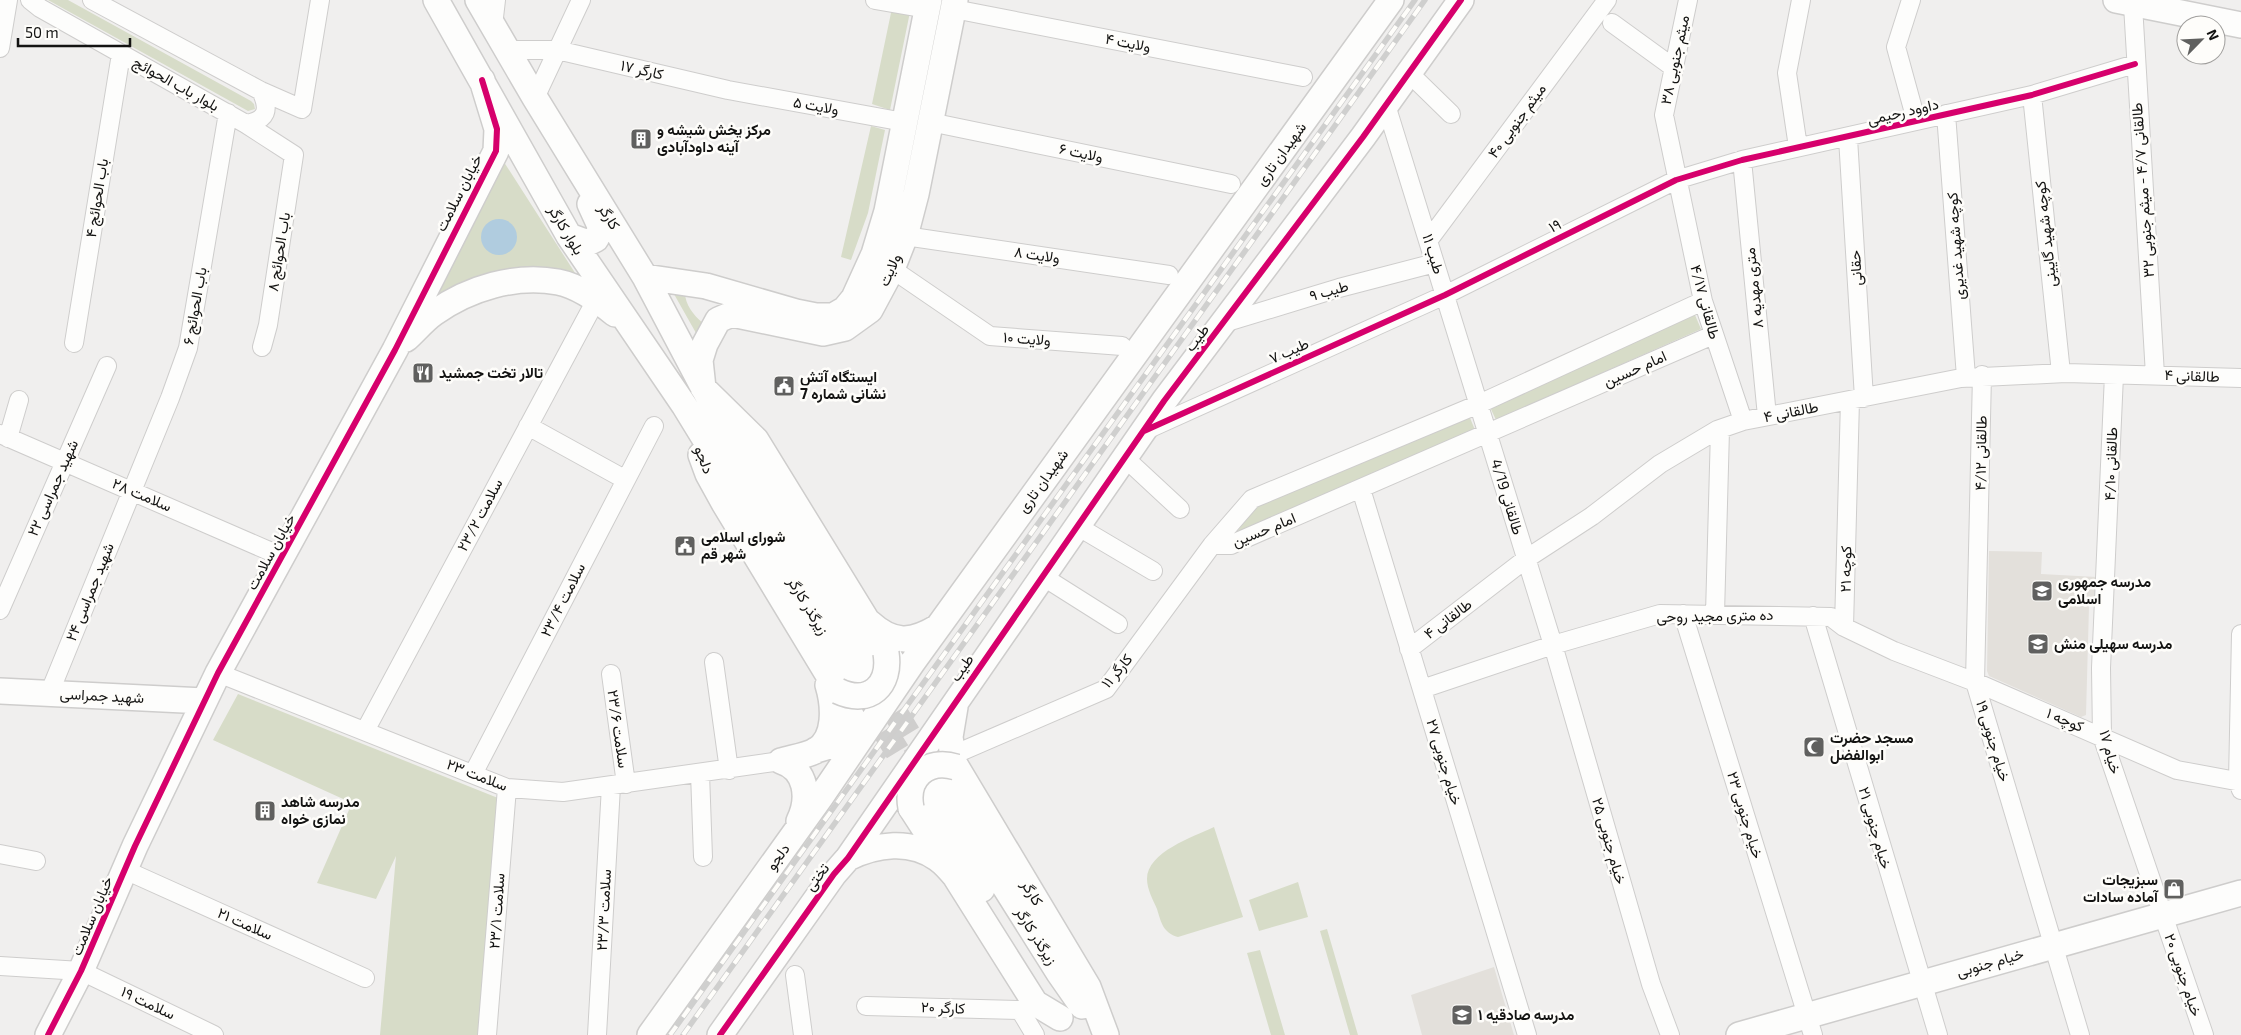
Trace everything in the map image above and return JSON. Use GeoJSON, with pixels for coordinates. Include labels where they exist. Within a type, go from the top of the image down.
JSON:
{"type":"FeatureCollection","features":[{"type":"Feature","properties":{"kind":"street"},"geometry":{"type":"LineString","coordinates":[[0,48],[8,0]]}},
{"type":"Feature","properties":{"kind":"street"},"geometry":{"type":"LineString","coordinates":[[92,0],[261,91],[302,109],[320,0]]}},
{"type":"Feature","properties":{"kind":"street","name":"بلوار کارگر"},"geometry":{"type":"LineString","coordinates":[[436,0],[590,270],[632,326],[684,405],[722,445]]}},
{"type":"Feature","properties":{"kind":"street","name":"کارگر"},"geometry":{"type":"LineString","coordinates":[[478,0],[538,103],[645,277],[703,388],[722,445]]}},
{"type":"Feature","properties":{"kind":"street"},"geometry":{"type":"LineString","coordinates":[[493,26],[496,0]]}},
{"type":"Feature","properties":{"kind":"street"},"geometry":{"type":"LineString","coordinates":[[569,236],[588,243],[596,239],[601,228],[583,186],[538,103],[557,50],[581,0]]}},
{"type":"Feature","properties":{"kind":"street"},"geometry":{"type":"LineString","coordinates":[[875,0],[928,4]]}},
{"type":"Feature","properties":{"kind":"street","name":"شهیدان تاری"},"geometry":{"type":"LineString","coordinates":[[902,677],[1391,0]]}},
{"type":"Feature","properties":{"kind":"street","name":"طیب"},"geometry":{"type":"LineString","coordinates":[[933,733],[1144,431],[1462,0]]}},
{"type":"Feature","properties":{"kind":"street","name":"میثم جنوبی ۴۰"},"geometry":{"type":"LineString","coordinates":[[1428,241],[1607,0]]}},
{"type":"Feature","properties":{"kind":"street","name":"میثم جنوبی ۳۸"},"geometry":{"type":"LineString","coordinates":[[1676,180],[1664,115],[1688,0]]}},
{"type":"Feature","properties":{"kind":"street"},"geometry":{"type":"LineString","coordinates":[[1798,147],[1787,73],[1801,0]]}},
{"type":"Feature","properties":{"kind":"street"},"geometry":{"type":"LineString","coordinates":[[1911,0],[1896,47],[1916,120]]}},
{"type":"Feature","properties":{"kind":"street"},"geometry":{"type":"LineString","coordinates":[[2124,2],[2241,25]]}},
{"type":"Feature","properties":{"kind":"street","name":"طالقانی ۴/۷ - میثم جنوبی ۳۲"},"geometry":{"type":"LineString","coordinates":[[2124,2],[2135,64],[2155,376]]}},
{"type":"Feature","properties":{"kind":"street","name":"بلوار باب الحوائج"},"geometry":{"type":"LineString","coordinates":[[35,3],[121,54],[228,113],[294,156]]}},
{"type":"Feature","properties":{"kind":"street","name":"ولایت"},"geometry":{"type":"LineString","coordinates":[[862,304],[887,211],[928,4]]}},
{"type":"Feature","properties":{"kind":"street","name":"ولایت"},"geometry":{"type":"LineString","coordinates":[[718,320],[732,314],[845,328],[862,304],[892,269],[905,236],[955,4]]}},
{"type":"Feature","properties":{"kind":"street","name":"ولایت ۴"},"geometry":{"type":"LineString","coordinates":[[955,4],[1303,77]]}},
{"type":"Feature","properties":{"kind":"street"},"geometry":{"type":"LineString","coordinates":[[1612,23],[1674,68]]}},
{"type":"Feature","properties":{"kind":"street","name":"کارگر ۱۷"},"geometry":{"type":"LineString","coordinates":[[507,50],[557,50],[728,90]]}},
{"type":"Feature","properties":{"kind":"street","name":"باب الحوائج ۴"},"geometry":{"type":"LineString","coordinates":[[74,343],[121,54]]}},
{"type":"Feature","properties":{"kind":"street","name":"داوود رحیمی"},"geometry":{"type":"LineString","coordinates":[[1676,180],[1742,160],[1848,138],[1916,120],[2032,96],[2135,64]]}},
{"type":"Feature","properties":{"kind":"street"},"geometry":{"type":"LineString","coordinates":[[1409,73],[1451,114]]}},
{"type":"Feature","properties":{"kind":"street","name":"خیابان سلامت"},"geometry":{"type":"LineString","coordinates":[[48,1035],[81,972],[125,870],[218,673],[395,350],[496,151],[497,129],[482,80]]}},
{"type":"Feature","properties":{"kind":"street","name":"ولایت ۵"},"geometry":{"type":"LineString","coordinates":[[728,90],[904,122]]}},
{"type":"Feature","properties":{"kind":"street"},"geometry":{"type":"LineString","coordinates":[[246,124],[258,122],[264,114],[266,102],[261,91]]}},
{"type":"Feature","properties":{"kind":"street","name":"کوچه شهید گایینی"},"geometry":{"type":"LineString","coordinates":[[2032,96],[2061,373]]}},
{"type":"Feature","properties":{"kind":"street","name":"طیب ۱۱"},"geometry":{"type":"LineString","coordinates":[[1386,105],[1488,434]]}},
{"type":"Feature","properties":{"kind":"street","name":"باب الحوائج ۶"},"geometry":{"type":"LineString","coordinates":[[132,491],[188,348],[228,113]]}},
{"type":"Feature","properties":{"kind":"street","name":"کوچه شهید غدیری"},"geometry":{"type":"LineString","coordinates":[[1946,114],[1974,376]]}},
{"type":"Feature","properties":{"kind":"street","name":"ولایت ۶"},"geometry":{"type":"LineString","coordinates":[[930,122],[1231,184]]}},
{"type":"Feature","properties":{"kind":"street","name":"حقانی"},"geometry":{"type":"LineString","coordinates":[[1847,510],[1857,399],[1848,138]]}},
{"type":"Feature","properties":{"kind":"street","name":"باب الحوائج ۸"},"geometry":{"type":"LineString","coordinates":[[262,347],[268,325],[294,156]]}},
{"type":"Feature","properties":{"kind":"street","name":"۸ متری مهدیه"},"geometry":{"type":"LineString","coordinates":[[1742,160],[1767,416]]}},
{"type":"Feature","properties":{"kind":"street","name":"۱۹"},"geometry":{"type":"LineString","coordinates":[[1445,295],[1676,180]]}},
{"type":"Feature","properties":{"kind":"street","name":"طالقانی ۴/۱۷"},"geometry":{"type":"LineString","coordinates":[[1676,180],[1703,301],[1743,421]]}},
{"type":"Feature","properties":{"kind":"street","name":"ولایت ۸"},"geometry":{"type":"LineString","coordinates":[[905,236],[1169,275]]}},
{"type":"Feature","properties":{"kind":"street","name":"طیب ۹"},"geometry":{"type":"LineString","coordinates":[[1224,323],[1339,288],[1435,263]]}},
{"type":"Feature","properties":{"kind":"street","name":"ولایت ۱۰"},"geometry":{"type":"LineString","coordinates":[[892,269],[990,336],[1122,346]]}},
{"type":"Feature","properties":{"kind":"street","name":"ولایت"},"geometry":{"type":"LineString","coordinates":[[645,277],[706,286],[796,312],[823,324]]}},
{"type":"Feature","properties":{"kind":"street","name":"خیابان سلامت"},"geometry":{"type":"LineString","coordinates":[[395,350],[434,314],[480,289],[505,282],[533,280],[559,282],[577,289],[596,300],[632,326]]}},
{"type":"Feature","properties":{"kind":"street"},"geometry":{"type":"LineString","coordinates":[[706,286],[702,294],[703,304],[708,314],[718,320],[705,344],[700,360],[703,388],[756,440],[902,677]]}},
{"type":"Feature","properties":{"kind":"street","name":"طیب ۷"},"geometry":{"type":"LineString","coordinates":[[1144,431],[1445,295]]}},
{"type":"Feature","properties":{"kind":"street","name":"سلامت ۲۳/۲"},"geometry":{"type":"LineString","coordinates":[[365,731],[596,300]]}},
{"type":"Feature","properties":{"kind":"street","name":"امام حسین"},"geometry":{"type":"LineString","coordinates":[[1212,545],[1252,499],[1479,404],[1703,301]]}},
{"type":"Feature","properties":{"kind":"street","name":"امام حسین"},"geometry":{"type":"LineString","coordinates":[[1212,545],[1231,545],[1713,334]]}},
{"type":"Feature","properties":{"kind":"street","name":"شهید جمراسی ۲۲"},"geometry":{"type":"LineString","coordinates":[[0,610],[107,366]]}},
{"type":"Feature","properties":{"kind":"street","name":"طالقانی ۴"},"geometry":{"type":"LineString","coordinates":[[1409,649],[1526,560],[1592,516],[1660,464],[1720,430],[1743,421],[1974,376],[2061,373],[2241,378]]}},
{"type":"Feature","properties":{"kind":"street","name":"طالقانی ۴/۱۰"},"geometry":{"type":"LineString","coordinates":[[2107,552],[2114,375]]}},
{"type":"Feature","properties":{"kind":"street","name":"طالقانی ۴/۱۲"},"geometry":{"type":"LineString","coordinates":[[1974,376],[1980,530]]}},
{"type":"Feature","properties":{"kind":"street"},"geometry":{"type":"LineString","coordinates":[[4,436],[19,400]]}},
{"type":"Feature","properties":{"kind":"street","name":"دلجو"},"geometry":{"type":"LineString","coordinates":[[684,405],[708,474],[822,664],[855,683]]}},
{"type":"Feature","properties":{"kind":"street"},"geometry":{"type":"LineString","coordinates":[[528,426],[626,480]]}},
{"type":"Feature","properties":{"kind":"street","name":"سلامت ۲۳/۴"},"geometry":{"type":"LineString","coordinates":[[473,774],[654,426]]}},
{"type":"Feature","properties":{"kind":"street"},"geometry":{"type":"LineString","coordinates":[[1715,614],[1720,430]]}},
{"type":"Feature","properties":{"kind":"street","name":"طالقانی 4/19"},"geometry":{"type":"LineString","coordinates":[[1488,434],[1553,645]]}},
{"type":"Feature","properties":{"kind":"street","name":"سلامت ۲۸"},"geometry":{"type":"LineString","coordinates":[[4,436],[283,557]]}},
{"type":"Feature","properties":{"kind":"street","name":"زیرگذر کارگر"},"geometry":{"type":"LineString","coordinates":[[722,445],[855,683]]}},
{"type":"Feature","properties":{"kind":"street"},"geometry":{"type":"LineString","coordinates":[[1125,458],[1180,509]]}},
{"type":"Feature","properties":{"kind":"street","name":"خیام جنوبی ۲۷"},"geometry":{"type":"LineString","coordinates":[[1361,489],[1527,1035]]}},
{"type":"Feature","properties":{"kind":"street","name":"شهید جمراسی ۲۴"},"geometry":{"type":"LineString","coordinates":[[49,694],[132,491]]}},
{"type":"Feature","properties":{"kind":"street","name":"کوچه ۲۱"},"geometry":{"type":"LineString","coordinates":[[1844,627],[1847,510]]}},
{"type":"Feature","properties":{"kind":"street"},"geometry":{"type":"LineString","coordinates":[[1077,526],[1153,571]]}},
{"type":"Feature","properties":{"kind":"street","name":"خیام جنوبی ۱۹"},"geometry":{"type":"LineString","coordinates":[[1980,530],[1975,682],[2080,1035]]}},
{"type":"Feature","properties":{"kind":"street","name":"کارگر ۱۱"},"geometry":{"type":"LineString","coordinates":[[940,770],[1106,689],[1212,545]]}},
{"type":"Feature","properties":{"kind":"street","name":"خیام ۱۷"},"geometry":{"type":"LineString","coordinates":[[2107,552],[2101,668],[2102,736],[2163,915]]}},
{"type":"Feature","properties":{"kind":"street"},"geometry":{"type":"LineString","coordinates":[[1042,576],[1118,624]]}},
{"type":"Feature","properties":{"kind":"street","name":"ده متری مجید روحی"},"geometry":{"type":"LineString","coordinates":[[1422,690],[1553,645],[1660,614],[1831,617],[1844,627],[1894,651],[1975,682]]}},
{"type":"Feature","properties":{"kind":"street","name":"خیام جنوبی ۲۳"},"geometry":{"type":"LineString","coordinates":[[1684,614],[1810,1025]]}},
{"type":"Feature","properties":{"kind":"street","name":"خیام جنوبی ۲۱"},"geometry":{"type":"LineString","coordinates":[[1813,616],[1938,1035]]}},
{"type":"Feature","properties":{"kind":"street"},"geometry":{"type":"LineString","coordinates":[[866,620],[878,631],[891,638],[903,640],[925,635],[938,627]]}},
{"type":"Feature","properties":{"kind":"street"},"geometry":{"type":"LineString","coordinates":[[2240,784],[2241,634]]}},
{"type":"Feature","properties":{"kind":"street","name":"خیام جنوبی ۲۵"},"geometry":{"type":"LineString","coordinates":[[1553,645],[1651,984],[1670,1035]]}},
{"type":"Feature","properties":{"kind":"street"},"geometry":{"type":"LineString","coordinates":[[855,683],[848,696],[867,695],[876,691],[886,675],[888,665],[886,653]]}},
{"type":"Feature","properties":{"kind":"street"},"geometry":{"type":"LineString","coordinates":[[714,662],[729,770]]}},
{"type":"Feature","properties":{"kind":"street"},"geometry":{"type":"LineString","coordinates":[[816,750],[828,736],[833,723],[830,692],[822,664]]}},
{"type":"Feature","properties":{"kind":"street","name":"سلامت ۲۳"},"geometry":{"type":"LineString","coordinates":[[218,673],[507,788],[563,792],[729,770],[781,761]]}},
{"type":"Feature","properties":{"kind":"street","name":"سلامت ۲۳/۶"},"geometry":{"type":"LineString","coordinates":[[611,674],[618,785]]}},
{"type":"Feature","properties":{"kind":"street","name":"دلجو"},"geometry":{"type":"LineString","coordinates":[[650,1035],[792,838],[902,677]]}},
{"type":"Feature","properties":{"kind":"street","name":"کوچه ۱"},"geometry":{"type":"LineString","coordinates":[[1975,682],[2177,770],[2240,784]]}},
{"type":"Feature","properties":{"kind":"street"},"geometry":{"type":"LineString","coordinates":[[781,761],[862,736],[855,683]]}},
{"type":"Feature","properties":{"kind":"street","name":"شهید جمراسی"},"geometry":{"type":"LineString","coordinates":[[0,690],[204,701]]}},
{"type":"Feature","properties":{"kind":"street"},"geometry":{"type":"LineString","coordinates":[[940,770],[950,738],[959,695]]}},
{"type":"Feature","properties":{"kind":"street","name":"تختی"},"geometry":{"type":"LineString","coordinates":[[720,1035],[834,874],[848,858],[933,733]]}},
{"type":"Feature","properties":{"kind":"street"},"geometry":{"type":"LineString","coordinates":[[781,761],[788,764],[802,779],[806,794],[803,812],[792,838]]}},
{"type":"Feature","properties":{"kind":"street"},"geometry":{"type":"LineString","coordinates":[[940,770],[940,764],[923,771],[916,778],[911,787],[909,797],[911,808],[955,876],[1065,1026]]}},
{"type":"Feature","properties":{"kind":"street","name":"کارگر"},"geometry":{"type":"LineString","coordinates":[[940,770],[1088,987],[1106,1035]]}},
{"type":"Feature","properties":{"kind":"street","name":"زیرگذر کارگر"},"geometry":{"type":"LineString","coordinates":[[940,770],[1039,993]]}},
{"type":"Feature","properties":{"kind":"street"},"geometry":{"type":"LineString","coordinates":[[700,774],[703,856]]}},
{"type":"Feature","properties":{"kind":"street","name":"سلامت ۲۳/۳"},"geometry":{"type":"LineString","coordinates":[[597,1035],[618,785]]}},
{"type":"Feature","properties":{"kind":"street","name":"سلامت ۲۳/۱"},"geometry":{"type":"LineString","coordinates":[[488,1035],[507,788]]}},
{"type":"Feature","properties":{"kind":"street"},"geometry":{"type":"LineString","coordinates":[[848,858],[867,848],[889,845],[907,847],[924,851],[939,859],[955,876]]}},
{"type":"Feature","properties":{"kind":"street"},"geometry":{"type":"LineString","coordinates":[[0,854],[36,861]]}},
{"type":"Feature","properties":{"kind":"street","name":"سلامت ۲۱"},"geometry":{"type":"LineString","coordinates":[[125,870],[365,978]]}},
{"type":"Feature","properties":{"kind":"street","name":"خیام جنوبی"},"geometry":{"type":"LineString","coordinates":[[1739,1035],[1810,1025],[1921,983],[2241,892]]}},
{"type":"Feature","properties":{"kind":"street","name":"خیام جنوبی ۲۰"},"geometry":{"type":"LineString","coordinates":[[2163,915],[2204,1035]]}},
{"type":"Feature","properties":{"kind":"street"},"geometry":{"type":"LineString","coordinates":[[0,966],[81,972]]}},
{"type":"Feature","properties":{"kind":"street","name":"سلامت ۱۹"},"geometry":{"type":"LineString","coordinates":[[81,972],[214,1035]]}},
{"type":"Feature","properties":{"kind":"street"},"geometry":{"type":"LineString","coordinates":[[795,975],[803,1035]]}},
{"type":"Feature","properties":{"kind":"street"},"geometry":{"type":"LineString","coordinates":[[1018,1035],[1039,993]]}},
{"type":"Feature","properties":{"kind":"street"},"geometry":{"type":"LineString","coordinates":[[1035,1035],[1039,993]]}},
{"type":"Feature","properties":{"kind":"street"},"geometry":{"type":"LineString","coordinates":[[1039,993],[1102,1035]]}},
{"type":"Feature","properties":{"kind":"street","name":"کارگر ۲۰"},"geometry":{"type":"LineString","coordinates":[[866,1006],[1039,993]]}},
{"type":"Feature","properties":{"kind":"shaded area"},"geometry":{"type":"Polygon","coordinates":[[[1989,551],[2042,552],[2041,574],[2097,577],[2096,604],[2089,606],[2086,715],[2081,717],[1989,676],[1987,671],[1989,551]]]}},
{"type":"Feature","properties":{"kind":"shaded area","name":"مدرسه صادقیه ۱"},"geometry":{"type":"Polygon","coordinates":[[[1494,967],[1514,1035],[1422,1035],[1411,995],[1494,967]]]}},
{"type":"Feature","properties":{"kind":"green space"},"geometry":{"type":"Polygon","coordinates":[[[48,0],[68,0],[251,101],[255,109],[248,111],[48,0]]]}},
{"type":"Feature","properties":{"kind":"green space"},"geometry":{"type":"Polygon","coordinates":[[[892,8],[910,12],[890,110],[872,104],[892,8]]]}},
{"type":"Feature","properties":{"kind":"green space"},"geometry":{"type":"Polygon","coordinates":[[[871,126],[885,130],[868,213],[851,260],[841,257],[871,126]]]}},
{"type":"Feature","properties":{"kind":"green space"},"geometry":{"type":"Polygon","coordinates":[[[502,159],[577,276],[427,306],[502,159]]]}},
{"type":"Feature","properties":{"kind":"green space"},"geometry":{"type":"Polygon","coordinates":[[[670,287],[685,290],[686,300],[690,308],[703,323],[696,333],[670,287]]]}},
{"type":"Feature","properties":{"kind":"green space"},"geometry":{"type":"Polygon","coordinates":[[[1695,315],[1701,329],[1496,420],[1490,407],[1695,315]]]}},
{"type":"Feature","properties":{"kind":"green space"},"geometry":{"type":"Polygon","coordinates":[[[1468,413],[1475,430],[1236,533],[1258,503],[1468,413]]]}},
{"type":"Feature","properties":{"kind":"green space"},"geometry":{"type":"Polygon","coordinates":[[[238,694],[498,798],[480,1035],[380,1035],[396,856],[376,899],[317,883],[352,803],[213,740],[238,694]]]}},
{"type":"Feature","properties":{"kind":"green space"},"geometry":{"type":"Polygon","coordinates":[[[1214,827],[1243,917],[1178,937],[1169,933],[1161,923],[1148,887],[1149,869],[1163,853],[1214,827]]]}},
{"type":"Feature","properties":{"kind":"green space"},"geometry":{"type":"Polygon","coordinates":[[[1298,882],[1308,917],[1259,931],[1249,900],[1298,882]]]}},
{"type":"Feature","properties":{"kind":"green space"},"geometry":{"type":"Polygon","coordinates":[[[1327,929],[1358,1035],[1350,1035],[1320,931],[1327,929]]]}},
{"type":"Feature","properties":{"kind":"green space"},"geometry":{"type":"Polygon","coordinates":[[[1260,950],[1285,1035],[1271,1035],[1247,953],[1260,950]]]}},
{"type":"Feature","properties":{"kind":"water"},"geometry":{"type":"Polygon","coordinates":[[[499,219],[506,220],[512,224],[516,230],[516,244],[512,250],[506,254],[499,255],[492,254],[486,250],[482,244],[481,237],[482,230],[486,224],[492,220],[499,219]]]}},
{"type":"Feature","properties":{"kind":"tunnel"},"geometry":{"type":"LineString","coordinates":[[876,681],[931,771]]}},
{"type":"Feature","properties":{"kind":"tunnel"},"geometry":{"type":"LineString","coordinates":[[865,699],[918,785]]}},
{"type":"Feature","properties":{"kind":"railway"},"geometry":{"type":"LineString","coordinates":[[670,1035],[1415,0]]}},
{"type":"Feature","properties":{"kind":"railway"},"geometry":{"type":"LineString","coordinates":[[683,1035],[1425,0]]}},
{"type":"Feature","properties":{"kind":"cycle path"},"geometry":{"type":"LineString","coordinates":[[720,1035],[834,874],[848,858],[1164,401],[1363,137],[1461,0]]}},
{"type":"Feature","properties":{"kind":"cycle path"},"geometry":{"type":"LineString","coordinates":[[1144,431],[1445,295],[1676,180],[1742,160],[2032,95],[2135,64]]}},
{"type":"Feature","properties":{"kind":"cycle path"},"geometry":{"type":"LineString","coordinates":[[48,1035],[81,971],[135,846],[218,673],[395,350],[496,151],[497,129],[482,80]]}},
{"type":"Feature","properties":{"kind":"place","name":"مرکز پخش شیشه و آینه داودآبادی"},"geometry":{"type":"Point","coordinates":[641,139]}},
{"type":"Feature","properties":{"kind":"place","name":"تالار تخت جمشید"},"geometry":{"type":"Point","coordinates":[423,373]}},
{"type":"Feature","properties":{"kind":"place","name":"ایستگاه آتش نشانی شماره 7"},"geometry":{"type":"Point","coordinates":[784,386]}},
{"type":"Feature","properties":{"kind":"place","name":"شورای اسلامی شهر قم"},"geometry":{"type":"Point","coordinates":[685,546]}},
{"type":"Feature","properties":{"kind":"place","name":"مدرسه جمهوری اسلامی"},"geometry":{"type":"Point","coordinates":[2042,591]}},
{"type":"Feature","properties":{"kind":"place","name":"مدرسه سهیلی منش"},"geometry":{"type":"Point","coordinates":[2038,644]}},
{"type":"Feature","properties":{"kind":"place","name":"مسجد حضرت ابوالفضل"},"geometry":{"type":"Point","coordinates":[1814,747]}},
{"type":"Feature","properties":{"kind":"place","name":"مدرسه شاهد نمازی خواه"},"geometry":{"type":"Point","coordinates":[265,811]}},
{"type":"Feature","properties":{"kind":"place","name":"سبزیجات آماده سادات"},"geometry":{"type":"Point","coordinates":[2174,889]}},
{"type":"Feature","properties":{"kind":"place","name":"مدرسه صادقیه ۱"},"geometry":{"type":"Point","coordinates":[1462,1015]}}]}
